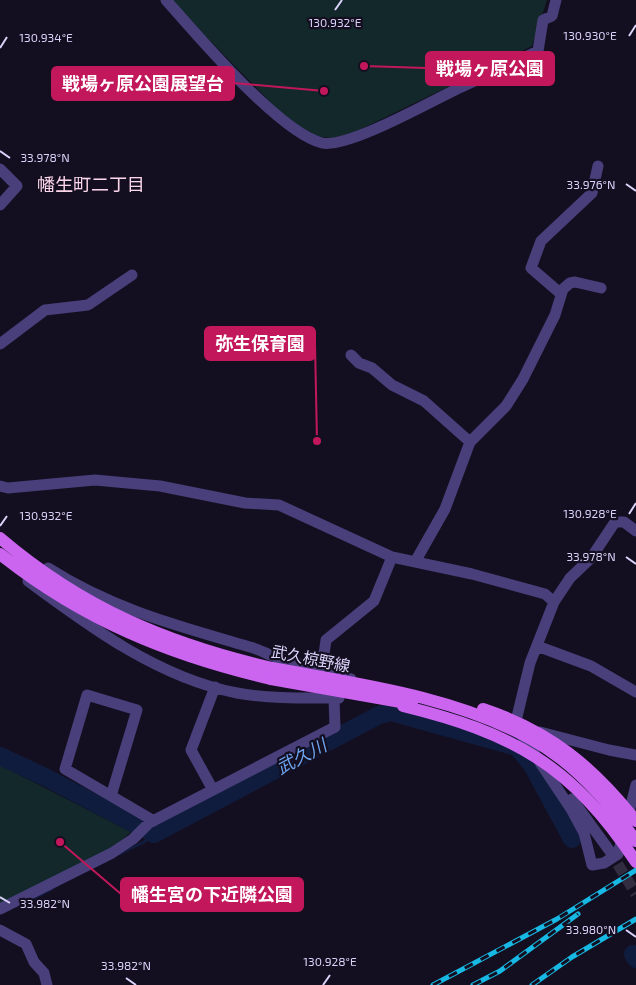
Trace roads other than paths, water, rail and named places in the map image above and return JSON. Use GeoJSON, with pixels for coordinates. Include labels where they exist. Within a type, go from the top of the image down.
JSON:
{"type":"FeatureCollection","features":[{"type":"Feature","properties":{"kind":"main road","name":"武久椋野線"},"geometry":{"type":"LineString","coordinates":[[0,538],[49,576],[123,620],[204,651],[271,673]]}},
{"type":"Feature","properties":{"kind":"main road","name":"武久椋野線"},"geometry":{"type":"LineString","coordinates":[[0,554],[68,602],[120,630],[201,661],[367,691],[454,713],[530,744],[561,766],[611,810],[636,841]]}},
{"type":"Feature","properties":{"kind":"main road"},"geometry":{"type":"LineString","coordinates":[[367,691],[464,703],[501,715],[530,728],[565,749],[583,763],[611,791],[636,821]]}},
{"type":"Feature","properties":{"kind":"main road"},"geometry":{"type":"LineString","coordinates":[[367,691],[474,726],[530,753],[547,764],[576,789],[608,823],[636,862]]}},
{"type":"Feature","properties":{"kind":"street"},"geometry":{"type":"LineString","coordinates":[[166,0],[235,74],[280,118],[305,136],[330,144],[366,132],[538,51],[543,20],[552,16],[556,0]]}},
{"type":"Feature","properties":{"kind":"street"},"geometry":{"type":"LineString","coordinates":[[560,293],[531,268],[541,241],[592,193],[598,166]]}},
{"type":"Feature","properties":{"kind":"street"},"geometry":{"type":"LineString","coordinates":[[0,169],[17,186],[0,205]]}},
{"type":"Feature","properties":{"kind":"street"},"geometry":{"type":"LineString","coordinates":[[0,344],[45,310],[88,304],[132,275]]}},
{"type":"Feature","properties":{"kind":"street"},"geometry":{"type":"LineString","coordinates":[[414,562],[444,509],[470,442],[506,406],[523,379],[555,314],[560,293],[570,283],[587,283],[602,288]]}},
{"type":"Feature","properties":{"kind":"street"},"geometry":{"type":"LineString","coordinates":[[351,355],[359,363],[372,368],[392,385],[424,401],[470,442]]}},
{"type":"Feature","properties":{"kind":"street"},"geometry":{"type":"LineString","coordinates":[[0,486],[8,488],[95,480],[160,486],[245,503],[279,505],[392,557],[472,574],[545,594],[554,602]]}},
{"type":"Feature","properties":{"kind":"street"},"geometry":{"type":"LineString","coordinates":[[636,531],[624,522],[615,522],[592,558],[570,578],[554,602],[527,672],[514,725],[571,809],[584,833],[592,865],[604,863],[618,854],[636,785]]}},
{"type":"Feature","properties":{"kind":"street"},"geometry":{"type":"LineString","coordinates":[[0,534],[56,573],[138,614],[206,636],[252,647],[278,658],[322,668],[397,695],[608,750],[636,755]]}},
{"type":"Feature","properties":{"kind":"street"},"geometry":{"type":"LineString","coordinates":[[0,909],[112,853],[152,822],[335,727],[334,698],[322,668],[326,640],[374,601],[392,557]]}},
{"type":"Feature","properties":{"kind":"street"},"geometry":{"type":"LineString","coordinates":[[0,559],[63,607],[126,648],[173,673],[215,687],[258,696],[397,700],[430,704]]}},
{"type":"Feature","properties":{"kind":"street"},"geometry":{"type":"LineString","coordinates":[[537,646],[590,666],[636,692]]}},
{"type":"Feature","properties":{"kind":"street"},"geometry":{"type":"LineString","coordinates":[[213,790],[191,750],[215,687]]}},
{"type":"Feature","properties":{"kind":"street"},"geometry":{"type":"LineString","coordinates":[[111,796],[137,710],[87,695],[65,768],[152,822]]}},
{"type":"Feature","properties":{"kind":"street"},"geometry":{"type":"LineString","coordinates":[[514,725],[540,755],[609,850]]}},
{"type":"Feature","properties":{"kind":"street"},"geometry":{"type":"LineString","coordinates":[[0,930],[26,944],[34,962],[44,973],[48,985]]}},
{"type":"Feature","properties":{"kind":"waterway","name":"武久川"},"geometry":{"type":"LineString","coordinates":[[0,756],[45,777],[154,834],[379,715],[391,712],[517,747],[532,765],[572,839]]}},
{"type":"Feature","properties":{"kind":"waterway"},"geometry":{"type":"LineString","coordinates":[[119,854],[144,842],[154,834]]}},
{"type":"Feature","properties":{"kind":"waterway"},"geometry":{"type":"LineString","coordinates":[[24,903],[52,889]]}},
{"type":"Feature","properties":{"kind":"waterway","name":"武久川"},"geometry":{"type":"LineString","coordinates":[[633,954],[636,959]]}},
{"type":"Feature","properties":{"kind":"tunnel"},"geometry":{"type":"LineString","coordinates":[[609,850],[636,894]]}},
{"type":"Feature","properties":{"kind":"railway"},"geometry":{"type":"LineString","coordinates":[[433,985],[557,919],[636,870]]}},
{"type":"Feature","properties":{"kind":"railway"},"geometry":{"type":"LineString","coordinates":[[473,985],[500,971],[578,914]]}},
{"type":"Feature","properties":{"kind":"railway"},"geometry":{"type":"LineString","coordinates":[[532,985],[572,957],[636,919]]}},
{"type":"Feature","properties":{"kind":"place","name":"戦場ヶ原公園"},"geometry":{"type":"Point","coordinates":[364,66]}},
{"type":"Feature","properties":{"kind":"place","name":"戦場ヶ原公園展望台"},"geometry":{"type":"Point","coordinates":[324,91]}},
{"type":"Feature","properties":{"kind":"place","name":"弥生保育園"},"geometry":{"type":"Point","coordinates":[317,441]}},
{"type":"Feature","properties":{"kind":"place","name":"幡生宮の下近隣公園"},"geometry":{"type":"Point","coordinates":[60,842]}},
{"type":"Feature","properties":{"kind":"district","name":"幡生町二丁目"},"geometry":{"type":"Point","coordinates":[91,184]}}]}
